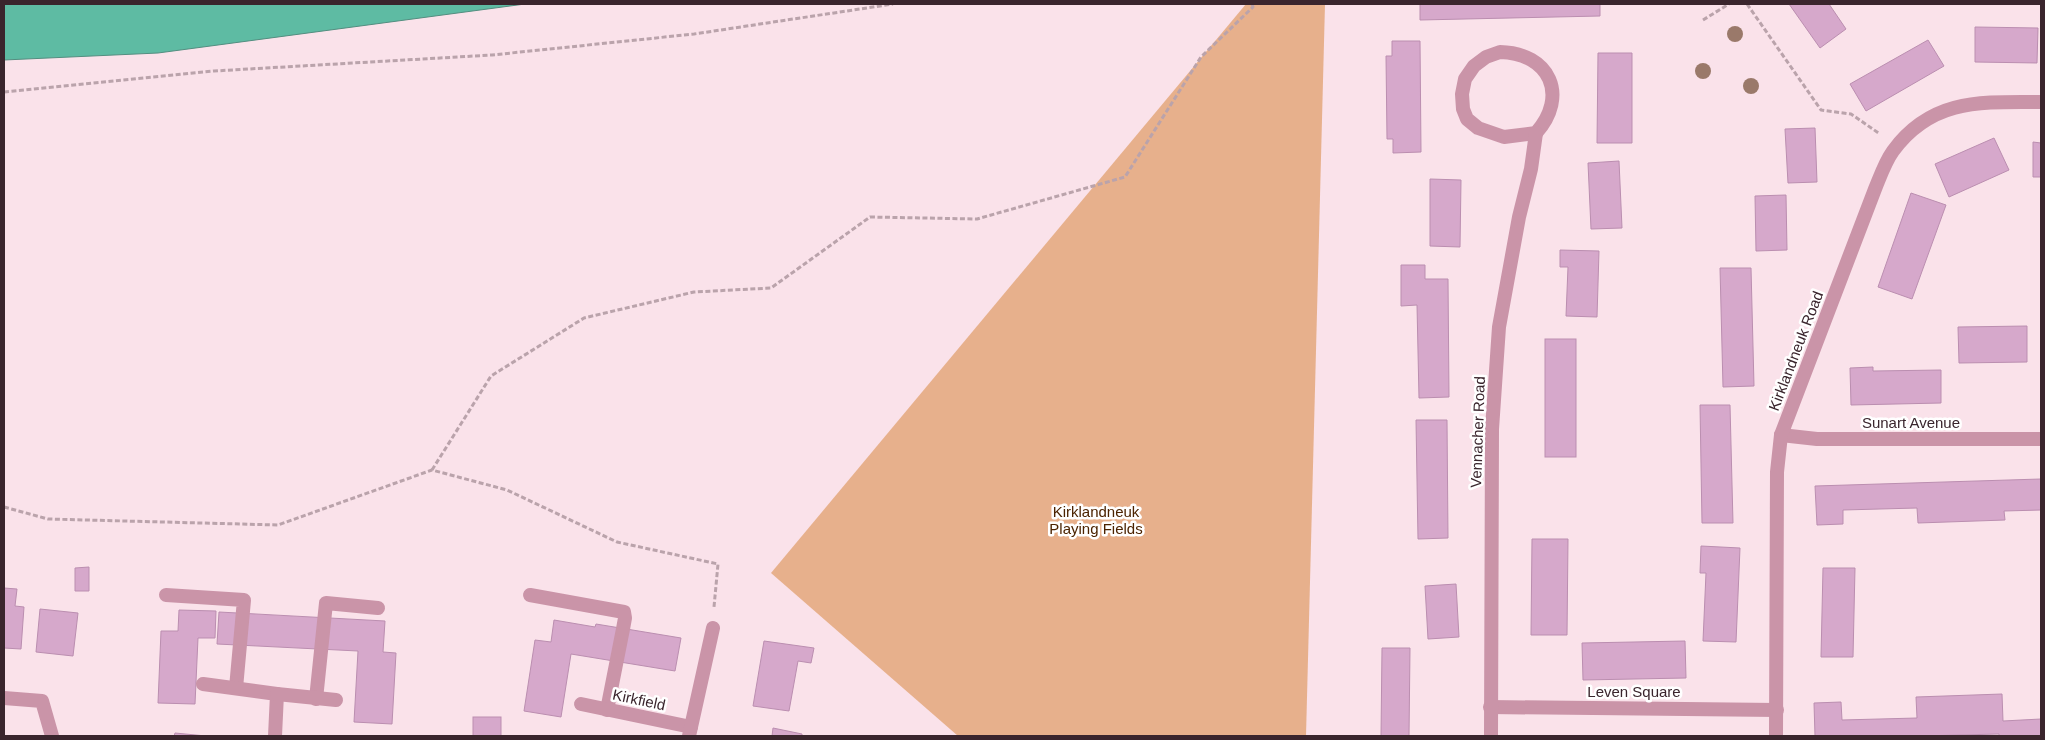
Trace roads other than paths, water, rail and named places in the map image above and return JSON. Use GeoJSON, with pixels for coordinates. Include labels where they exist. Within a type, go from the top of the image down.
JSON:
{"type":"FeatureCollection","features":[{"type":"Feature","properties":{"kind":"street","name":"Vennacher Road"},"geometry":{"type":"LineString","coordinates":[[1491,736],[1492,429],[1499,327],[1519,217],[1531,169],[1536,134],[1546,122],[1552,108],[1552,101],[1549,79],[1541,67],[1529,57],[1515,52],[1500,52],[1486,57],[1474,66],[1465,79],[1462,94],[1463,109],[1467,119],[1478,128],[1504,138],[1536,134]]}},
{"type":"Feature","properties":{"kind":"street","name":"Kirklandneuk Road"},"geometry":{"type":"LineString","coordinates":[[1776,736],[1777,472],[1781,435],[1875,189],[1892,152],[1897,146],[1915,126],[1944,110],[1982,102],[2041,102]]}},
{"type":"Feature","properties":{"kind":"street","name":"Sunart Avenue"},"geometry":{"type":"LineString","coordinates":[[1781,435],[1817,440],[2041,439]]}},
{"type":"Feature","properties":{"kind":"street"},"geometry":{"type":"LineString","coordinates":[[166,595],[244,600],[236,688]]}},
{"type":"Feature","properties":{"kind":"street"},"geometry":{"type":"LineString","coordinates":[[530,595],[624,612],[625,618],[607,710]]}},
{"type":"Feature","properties":{"kind":"street"},"geometry":{"type":"LineString","coordinates":[[316,698],[326,603],[378,608]]}},
{"type":"Feature","properties":{"kind":"street"},"geometry":{"type":"LineString","coordinates":[[690,732],[713,628]]}},
{"type":"Feature","properties":{"kind":"street"},"geometry":{"type":"LineString","coordinates":[[203,684],[336,700]]}},
{"type":"Feature","properties":{"kind":"street"},"geometry":{"type":"LineString","coordinates":[[275,736],[277,694]]}},
{"type":"Feature","properties":{"kind":"street"},"geometry":{"type":"LineString","coordinates":[[4,698],[42,701],[52,736]]}},
{"type":"Feature","properties":{"kind":"street","name":"Kirkfield"},"geometry":{"type":"LineString","coordinates":[[581,704],[690,732]]}},
{"type":"Feature","properties":{"kind":"street","name":"Leven Square"},"geometry":{"type":"LineString","coordinates":[[1490,707],[1777,710]]}},
{"type":"Feature","properties":{"kind":"park label","name":"Kirklandneuk Playing Fields"},"geometry":{"type":"Point","coordinates":[1096,520]}}]}
